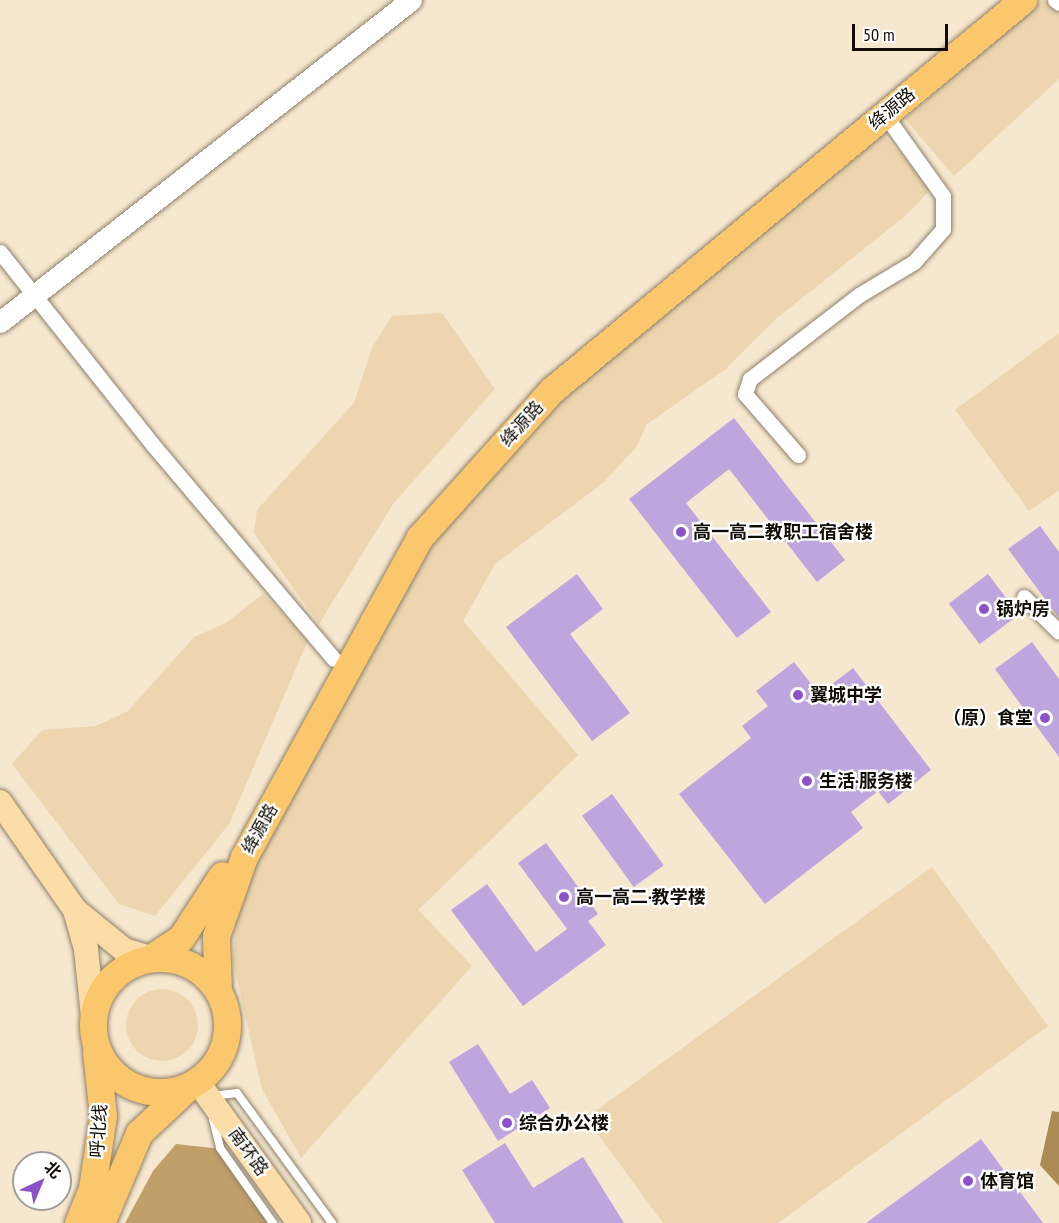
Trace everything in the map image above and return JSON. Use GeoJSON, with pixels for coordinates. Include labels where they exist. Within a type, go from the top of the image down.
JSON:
{"type":"FeatureCollection","features":[{"type":"Feature","properties":{"kind":"highway","name":"绛源路"},"geometry":{"type":"LineString","coordinates":[[151,958],[181,938],[210,896],[406,527],[540,378],[996,0]]}},
{"type":"Feature","properties":{"kind":"highway","name":"绛源路"},"geometry":{"type":"LineString","coordinates":[[218,991],[216,936],[244,857],[420,537],[552,390],[1023,0]]}},
{"type":"Feature","properties":{"kind":"highway"},"geometry":{"type":"LineString","coordinates":[[93,1026],[108,981],[122,969],[151,958],[186,963],[218,991]]}},
{"type":"Feature","properties":{"kind":"highway","name":"呼北线"},"geometry":{"type":"LineString","coordinates":[[102,1223],[139,1133],[202,1089],[224,1044],[225,1008],[218,991]]}},
{"type":"Feature","properties":{"kind":"highway","name":"呼北线"},"geometry":{"type":"LineString","coordinates":[[93,1026],[99,1055],[126,1083],[162,1092],[202,1089]]}},
{"type":"Feature","properties":{"kind":"highway","name":"呼北线"},"geometry":{"type":"LineString","coordinates":[[78,1223],[92,1188],[103,1116],[93,1026]]}},
{"type":"Feature","properties":{"kind":"main road"},"geometry":{"type":"LineString","coordinates":[[0,802],[75,910],[124,950],[151,958]]}},
{"type":"Feature","properties":{"kind":"main road"},"geometry":{"type":"LineString","coordinates":[[75,910],[86,949],[93,1026]]}},
{"type":"Feature","properties":{"kind":"main road","name":"南环路"},"geometry":{"type":"LineString","coordinates":[[202,1089],[299,1223]]}},
{"type":"Feature","properties":{"kind":"street"},"geometry":{"type":"LineString","coordinates":[[0,322],[411,0]]}},
{"type":"Feature","properties":{"kind":"street"},"geometry":{"type":"LineString","coordinates":[[1055,0],[1059,3]]}},
{"type":"Feature","properties":{"kind":"street"},"geometry":{"type":"LineString","coordinates":[[798,455],[744,394],[750,379],[859,294],[914,262],[942,229],[943,196],[885,115]]}},
{"type":"Feature","properties":{"kind":"street"},"geometry":{"type":"LineString","coordinates":[[0,252],[33,296],[334,659]]}},
{"type":"Feature","properties":{"kind":"street"},"geometry":{"type":"LineString","coordinates":[[1024,597],[1059,632]]}},
{"type":"Feature","properties":{"kind":"lane"},"geometry":{"type":"LineString","coordinates":[[273,1223],[220,1148],[202,1089],[237,1093],[332,1223]]}},
{"type":"Feature","properties":{"kind":"shaded area"},"geometry":{"type":"Polygon","coordinates":[[[1043,0],[1059,9],[1059,79],[954,176],[905,119],[1043,0]]]}},
{"type":"Feature","properties":{"kind":"shaded area"},"geometry":{"type":"Polygon","coordinates":[[[874,134],[883,134],[932,188],[904,217],[777,318],[726,369],[647,424],[637,446],[603,483],[495,564],[463,621],[578,755],[418,910],[472,966],[301,1158],[262,1089],[233,962],[237,910],[256,854],[406,573],[559,392],[874,134]]]}},
{"type":"Feature","properties":{"kind":"shaded area"},"geometry":{"type":"Polygon","coordinates":[[[442,313],[495,389],[393,504],[319,624],[254,533],[257,510],[354,403],[372,348],[392,316],[442,313]]]}},
{"type":"Feature","properties":{"kind":"shaded area"},"geometry":{"type":"Polygon","coordinates":[[[1059,333],[1059,490],[1029,511],[955,410],[1059,333]]]}},
{"type":"Feature","properties":{"kind":"shaded area"},"geometry":{"type":"Polygon","coordinates":[[[263,594],[308,640],[229,824],[155,916],[119,904],[12,764],[42,730],[96,726],[128,711],[194,637],[226,623],[263,594]]]}},
{"type":"Feature","properties":{"kind":"shaded area"},"geometry":{"type":"Polygon","coordinates":[[[932,867],[1048,1026],[778,1223],[663,1223],[586,1118],[932,867]]]}},
{"type":"Feature","properties":{"kind":"shaded area"},"geometry":{"type":"Polygon","coordinates":[[[162,989],[182,995],[192,1005],[198,1025],[192,1045],[182,1055],[162,1061],[142,1055],[132,1045],[126,1025],[132,1005],[142,995],[162,989]]]}},
{"type":"Feature","properties":{"kind":"shaded area"},"geometry":{"type":"Polygon","coordinates":[[[1052,1111],[1059,1112],[1059,1186],[1040,1165],[1052,1111]]]}},
{"type":"Feature","properties":{"kind":"shaded area"},"geometry":{"type":"Polygon","coordinates":[[[176,1144],[221,1149],[273,1223],[125,1223],[153,1171],[176,1144]]]}},
{"type":"Feature","properties":{"kind":"building","name":"高一高二教职工宿舍楼"},"geometry":{"type":"Polygon","coordinates":[[[734,418],[845,560],[817,582],[729,469],[686,503],[771,612],[737,638],[629,499],[734,418]]]}},
{"type":"Feature","properties":{"kind":"building"},"geometry":{"type":"Polygon","coordinates":[[[1040,526],[1059,552],[1059,618],[1008,549],[1040,526]]]}},
{"type":"Feature","properties":{"kind":"building"},"geometry":{"type":"Polygon","coordinates":[[[577,574],[603,609],[570,634],[630,713],[592,741],[506,627],[577,574]]]}},
{"type":"Feature","properties":{"kind":"building","name":"锅炉房"},"geometry":{"type":"Polygon","coordinates":[[[988,574],[1019,615],[980,644],[949,603],[988,574]]]}},
{"type":"Feature","properties":{"kind":"building","name":"（原）食堂"},"geometry":{"type":"Polygon","coordinates":[[[1032,642],[1059,679],[1059,757],[995,669],[1032,642]]]}},
{"type":"Feature","properties":{"kind":"building","name":"生活·服务楼"},"geometry":{"type":"Polygon","coordinates":[[[794,662],[819,694],[853,668],[931,770],[888,804],[878,791],[851,812],[863,828],[765,904],[679,794],[751,738],[742,726],[768,706],[756,691],[794,662]]]}},
{"type":"Feature","properties":{"kind":"building"},"geometry":{"type":"Polygon","coordinates":[[[612,794],[664,865],[634,887],[582,816],[612,794]]]}},
{"type":"Feature","properties":{"kind":"building","name":"高一高二·教学楼"},"geometry":{"type":"Polygon","coordinates":[[[546,843],[598,914],[588,921],[606,945],[523,1006],[451,910],[487,884],[536,952],[567,929],[518,863],[546,843]]]}},
{"type":"Feature","properties":{"kind":"building"},"geometry":{"type":"Polygon","coordinates":[[[478,1044],[510,1094],[532,1080],[550,1108],[498,1141],[449,1062],[478,1044]]]}},
{"type":"Feature","properties":{"kind":"building","name":"体育馆"},"geometry":{"type":"Polygon","coordinates":[[[981,1139],[1043,1223],[866,1223],[981,1139]]]}},
{"type":"Feature","properties":{"kind":"building","name":"综合办公楼"},"geometry":{"type":"Polygon","coordinates":[[[505,1143],[533,1188],[583,1157],[624,1223],[495,1223],[462,1170],[505,1143]]]}},
{"type":"Feature","properties":{"kind":"place","name":"高一高二教职工宿舍楼"},"geometry":{"type":"Point","coordinates":[681,532]}},
{"type":"Feature","properties":{"kind":"place","name":"锅炉房"},"geometry":{"type":"Point","coordinates":[984,609]}},
{"type":"Feature","properties":{"kind":"place","name":"翼城中学"},"geometry":{"type":"Point","coordinates":[798,695]}},
{"type":"Feature","properties":{"kind":"place","name":"（原）食堂"},"geometry":{"type":"Point","coordinates":[1045,718]}},
{"type":"Feature","properties":{"kind":"place","name":"生活·服务楼"},"geometry":{"type":"Point","coordinates":[807,781]}},
{"type":"Feature","properties":{"kind":"place","name":"高一高二·教学楼"},"geometry":{"type":"Point","coordinates":[564,897]}},
{"type":"Feature","properties":{"kind":"place","name":"综合办公楼"},"geometry":{"type":"Point","coordinates":[507,1123]}},
{"type":"Feature","properties":{"kind":"place","name":"体育馆"},"geometry":{"type":"Point","coordinates":[968,1181]}}]}
